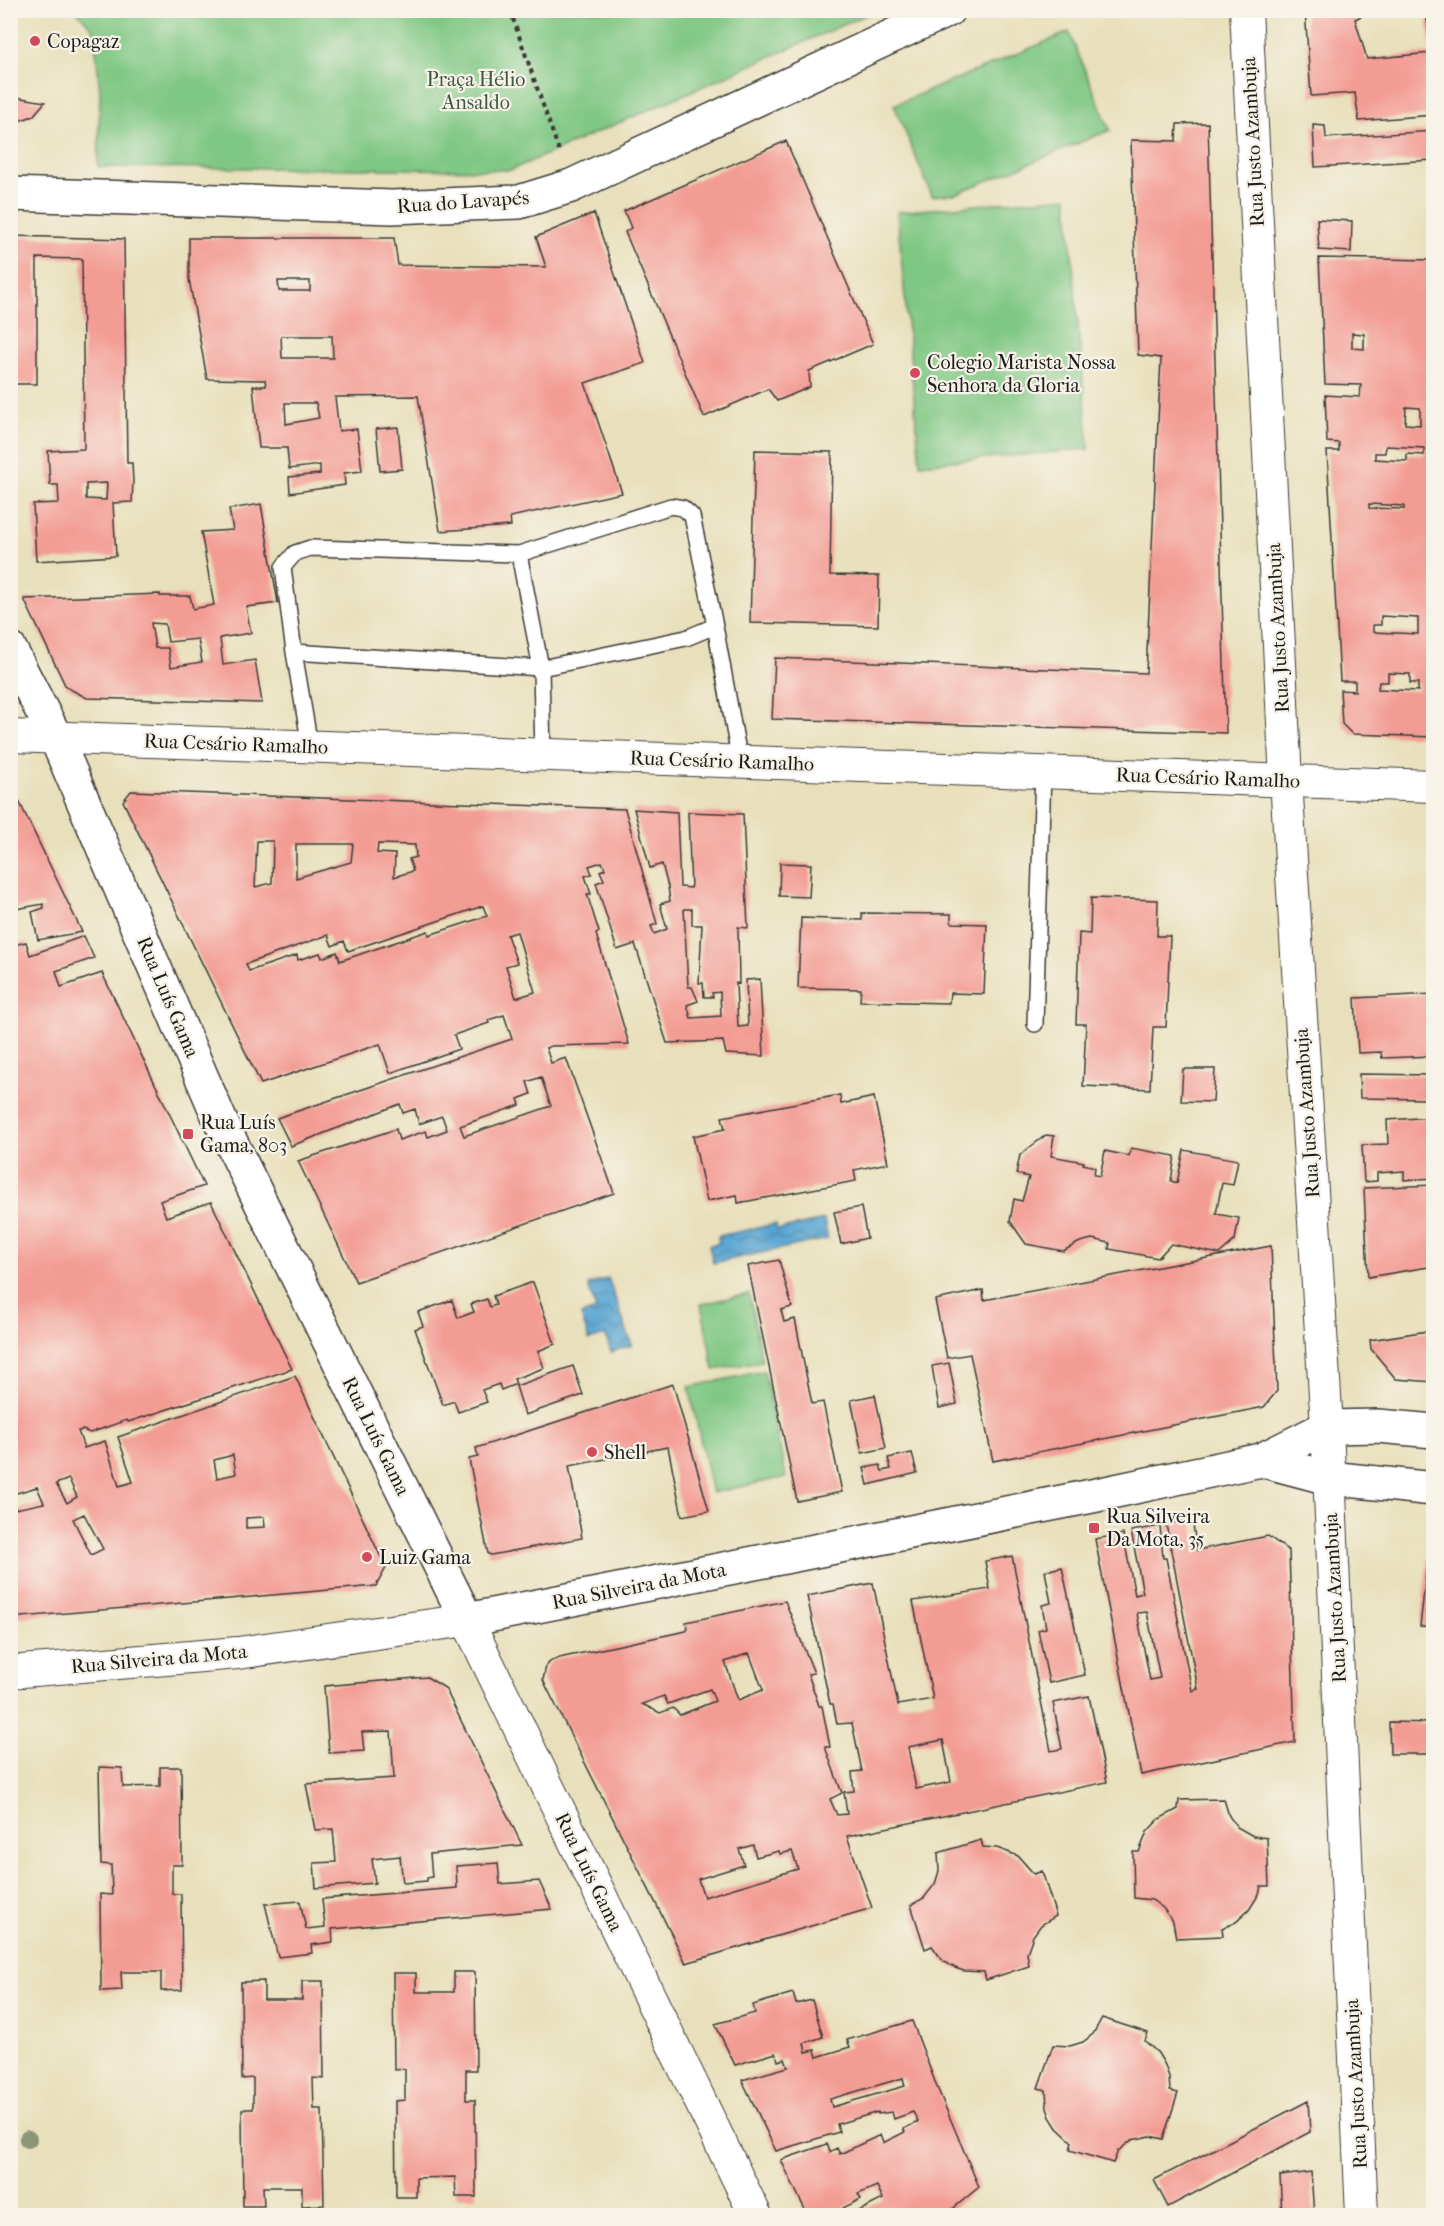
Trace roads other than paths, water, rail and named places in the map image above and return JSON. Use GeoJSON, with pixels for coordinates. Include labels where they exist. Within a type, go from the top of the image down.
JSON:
{"type":"FeatureCollection","features":[{"type":"Feature","properties":{"kind":"main road","name":"Rua do Lavapés"},"geometry":{"type":"LineString","coordinates":[[10,194],[392,207],[519,202],[571,186],[948,10]]}},
{"type":"Feature","properties":{"kind":"main road","name":"Rua Luís Gama"},"geometry":{"type":"LineString","coordinates":[[10,649],[56,738],[221,1122],[467,1620]]}},
{"type":"Feature","properties":{"kind":"main road","name":"Rua Silveira da Mota"},"geometry":{"type":"LineString","coordinates":[[467,1620],[1092,1496],[1261,1460],[1327,1426]]}},
{"type":"Feature","properties":{"kind":"main road"},"geometry":{"type":"LineString","coordinates":[[1327,1426],[1378,1426],[1434,1431]]}},
{"type":"Feature","properties":{"kind":"main road","name":"Rua Silveira da Mota"},"geometry":{"type":"LineString","coordinates":[[1261,1460],[1329,1478],[1434,1489]]}},
{"type":"Feature","properties":{"kind":"street","name":"Rua Justo Azambuja"},"geometry":{"type":"LineString","coordinates":[[1246,10],[1286,780],[1327,1426],[1362,2216]]}},
{"type":"Feature","properties":{"kind":"street","name":"Rua Cesário Ramalho"},"geometry":{"type":"LineString","coordinates":[[10,736],[1434,786]]}},
{"type":"Feature","properties":{"kind":"street","name":"Rua Silveira da Mota"},"geometry":{"type":"LineString","coordinates":[[10,1672],[238,1653],[467,1620]]}},
{"type":"Feature","properties":{"kind":"street","name":"Rua Luís Gama"},"geometry":{"type":"LineString","coordinates":[[467,1620],[756,2216]]}},
{"type":"Feature","properties":{"kind":"lane"},"geometry":{"type":"LineString","coordinates":[[310,746],[294,652],[283,567],[295,553],[310,548],[519,554],[671,506],[682,508],[692,516],[740,762]]}},
{"type":"Feature","properties":{"kind":"lane"},"geometry":{"type":"LineString","coordinates":[[519,554],[541,668],[543,754]]}},
{"type":"Feature","properties":{"kind":"lane"},"geometry":{"type":"LineString","coordinates":[[294,652],[541,668],[686,638],[715,626]]}},
{"type":"Feature","properties":{"kind":"lane"},"geometry":{"type":"LineString","coordinates":[[1035,1024],[1043,772]]}},
{"type":"Feature","properties":{"kind":"water"},"geometry":{"type":"Polygon","coordinates":[[[824,1220],[828,1239],[713,1263],[709,1245],[719,1243],[718,1236],[776,1224],[777,1230],[824,1220]]]}},
{"type":"Feature","properties":{"kind":"water"},"geometry":{"type":"Polygon","coordinates":[[[608,1278],[632,1345],[611,1352],[605,1335],[589,1340],[581,1315],[596,1310],[588,1285],[608,1278]]]}},
{"type":"Feature","properties":{"kind":"place","name":"Copagaz"},"geometry":{"type":"Point","coordinates":[35,41]}},
{"type":"Feature","properties":{"kind":"place","name":"Colegio Marista Nossa Senhora da Gloria"},"geometry":{"type":"Point","coordinates":[915,373]}},
{"type":"Feature","properties":{"kind":"place","name":"Rua Luís Gama, 803"},"geometry":{"type":"Point","coordinates":[188,1134]}},
{"type":"Feature","properties":{"kind":"place","name":"Shell"},"geometry":{"type":"Point","coordinates":[592,1452]}},
{"type":"Feature","properties":{"kind":"place","name":"Rua Silveira Da Mota, 35"},"geometry":{"type":"Point","coordinates":[1094,1528]}},
{"type":"Feature","properties":{"kind":"place","name":"Luiz Gama"},"geometry":{"type":"Point","coordinates":[367,1557]}},
{"type":"Feature","properties":{"kind":"park label","name":"Praça Hélio Ansaldo"},"geometry":{"type":"Point","coordinates":[476,90]}}]}
